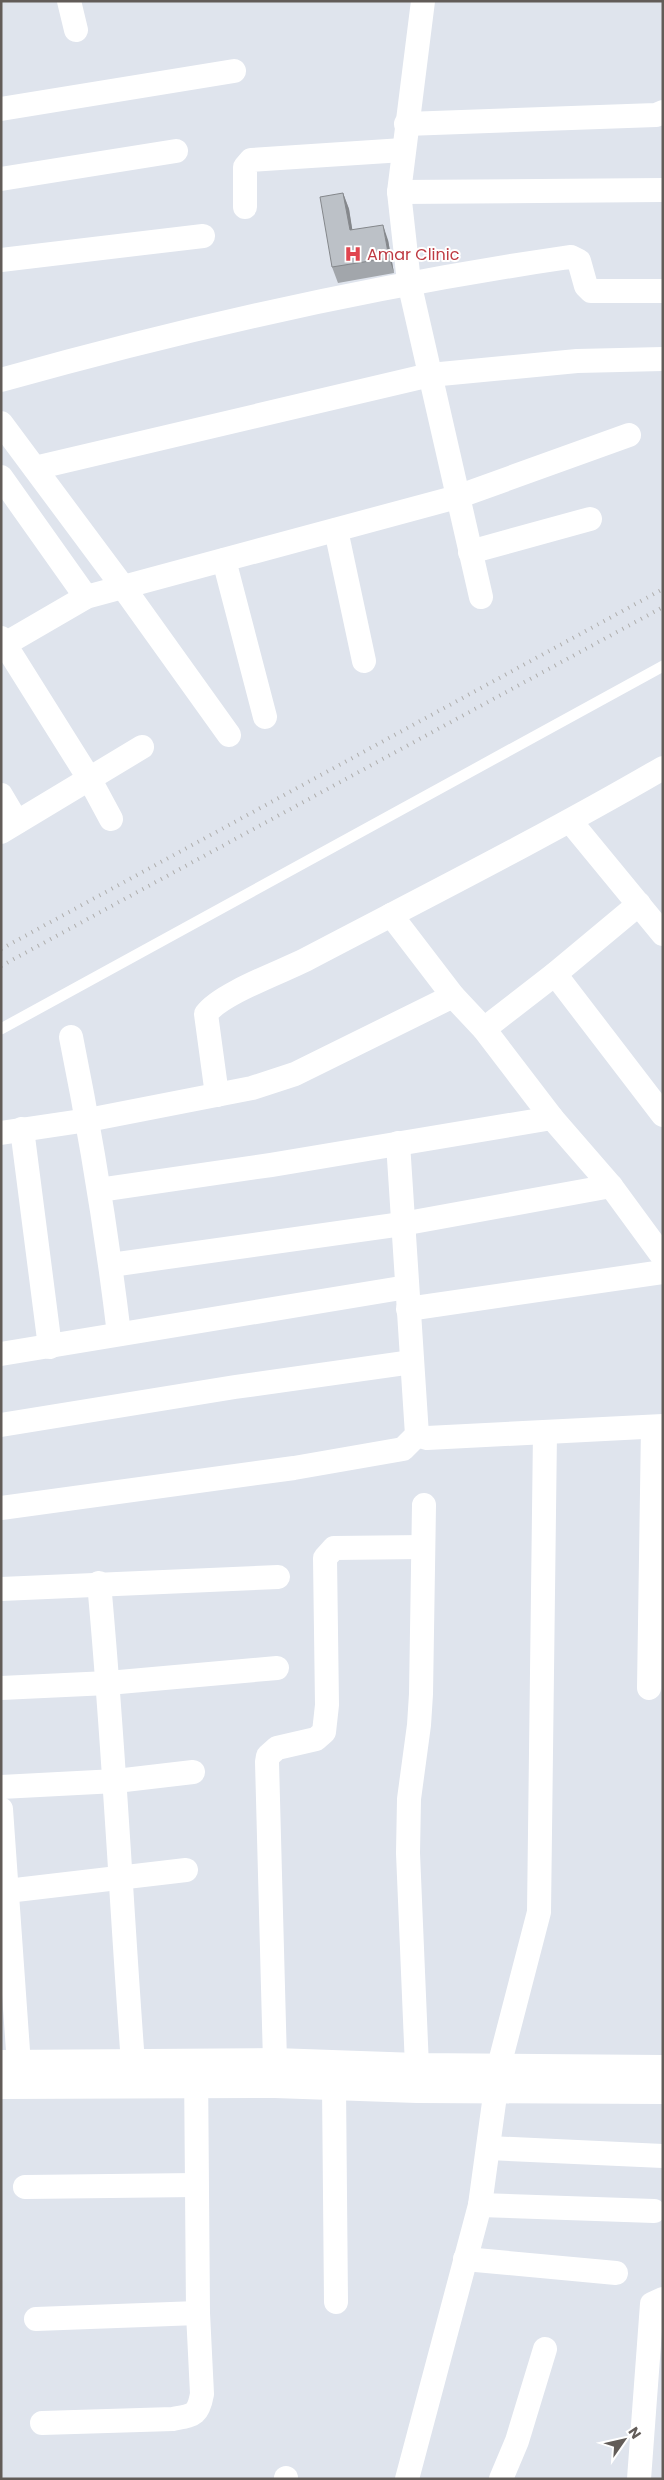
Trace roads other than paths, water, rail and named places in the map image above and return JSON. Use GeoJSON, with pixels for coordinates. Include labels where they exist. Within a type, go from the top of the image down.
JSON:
{"type":"FeatureCollection","features":[{"type":"Feature","properties":{"kind":"main road"},"geometry":{"type":"LineString","coordinates":[[1,2085],[196,2073],[275,2062],[417,2067],[497,2077],[663,2090]]}},
{"type":"Feature","properties":{"kind":"main road"},"geometry":{"type":"LineString","coordinates":[[10,2064],[133,2063],[196,2073],[334,2086],[663,2069]]}},
{"type":"Feature","properties":{"kind":"street"},"geometry":{"type":"LineString","coordinates":[[69,1],[76,30]]}},
{"type":"Feature","properties":{"kind":"street"},"geometry":{"type":"LineString","coordinates":[[423,1],[406,124],[399,192],[409,282],[480,597]]}},
{"type":"Feature","properties":{"kind":"street"},"geometry":{"type":"LineString","coordinates":[[1,108],[234,71]]}},
{"type":"Feature","properties":{"kind":"street"},"geometry":{"type":"LineString","coordinates":[[406,124],[656,115],[663,112]]}},
{"type":"Feature","properties":{"kind":"street"},"geometry":{"type":"LineString","coordinates":[[245,207],[246,167],[251,160],[403,150]]}},
{"type":"Feature","properties":{"kind":"street"},"geometry":{"type":"LineString","coordinates":[[1,179],[176,151]]}},
{"type":"Feature","properties":{"kind":"street"},"geometry":{"type":"LineString","coordinates":[[399,192],[663,190]]}},
{"type":"Feature","properties":{"kind":"street"},"geometry":{"type":"LineString","coordinates":[[1,260],[203,236]]}},
{"type":"Feature","properties":{"kind":"street"},"geometry":{"type":"LineString","coordinates":[[1,380],[107,350],[409,282],[571,257],[579,261],[586,286],[591,291],[663,291]]}},
{"type":"Feature","properties":{"kind":"street"},"geometry":{"type":"LineString","coordinates":[[35,468],[430,375],[577,361],[663,359]]}},
{"type":"Feature","properties":{"kind":"street"},"geometry":{"type":"LineString","coordinates":[[1,423],[123,587],[229,735]]}},
{"type":"Feature","properties":{"kind":"street"},"geometry":{"type":"LineString","coordinates":[[111,819],[90,780],[3,641],[86,597],[457,497],[629,435]]}},
{"type":"Feature","properties":{"kind":"street"},"geometry":{"type":"LineString","coordinates":[[1,476],[86,597]]}},
{"type":"Feature","properties":{"kind":"street"},"geometry":{"type":"LineString","coordinates":[[470,552],[590,519]]}},
{"type":"Feature","properties":{"kind":"street"},"geometry":{"type":"LineString","coordinates":[[336,530],[364,661]]}},
{"type":"Feature","properties":{"kind":"street"},"geometry":{"type":"LineString","coordinates":[[224,560],[265,717]]}},
{"type":"Feature","properties":{"kind":"street"},"geometry":{"type":"LineString","coordinates":[[1,795],[9,827],[142,747]]}},
{"type":"Feature","properties":{"kind":"street"},"geometry":{"type":"LineString","coordinates":[[217,1095],[206,1014],[209,1009],[570,821],[663,768]]}},
{"type":"Feature","properties":{"kind":"street"},"geometry":{"type":"LineString","coordinates":[[570,821],[663,934]]}},
{"type":"Feature","properties":{"kind":"street"},"geometry":{"type":"LineString","coordinates":[[484,1029],[639,904]]}},
{"type":"Feature","properties":{"kind":"street"},"geometry":{"type":"LineString","coordinates":[[392,915],[453,996],[484,1029],[552,1118],[655,1233],[663,1257]]}},
{"type":"Feature","properties":{"kind":"street"},"geometry":{"type":"LineString","coordinates":[[554,974],[663,1115]]}},
{"type":"Feature","properties":{"kind":"street"},"geometry":{"type":"LineString","coordinates":[[50,1347],[11,1131],[88,1120],[252,1088],[295,1074],[453,996]]}},
{"type":"Feature","properties":{"kind":"street"},"geometry":{"type":"LineString","coordinates":[[71,1037],[88,1120],[111,1264],[119,1334]]}},
{"type":"Feature","properties":{"kind":"street"},"geometry":{"type":"LineString","coordinates":[[99,1190],[271,1165],[552,1118]]}},
{"type":"Feature","properties":{"kind":"street"},"geometry":{"type":"LineString","coordinates":[[1,1508],[294,1468],[403,1450],[417,1435],[398,1143]]}},
{"type":"Feature","properties":{"kind":"street"},"geometry":{"type":"LineString","coordinates":[[111,1264],[402,1224],[611,1186]]}},
{"type":"Feature","properties":{"kind":"street"},"geometry":{"type":"LineString","coordinates":[[1,1354],[119,1334],[408,1298],[663,1272]]}},
{"type":"Feature","properties":{"kind":"street"},"geometry":{"type":"LineString","coordinates":[[1,1425],[235,1387],[412,1362]]}},
{"type":"Feature","properties":{"kind":"street"},"geometry":{"type":"LineString","coordinates":[[417,1435],[427,1438],[658,1426],[649,1688]]}},
{"type":"Feature","properties":{"kind":"street"},"geometry":{"type":"LineString","coordinates":[[407,2479],[480,2205],[497,2077],[539,1912],[545,1432]]}},
{"type":"Feature","properties":{"kind":"street"},"geometry":{"type":"LineString","coordinates":[[417,2067],[408,1853],[409,1799],[420,1725],[424,1505]]}},
{"type":"Feature","properties":{"kind":"street"},"geometry":{"type":"LineString","coordinates":[[275,2062],[268,1756],[277,1748],[310,1741],[324,1732],[327,1705],[325,1558],[334,1548],[423,1547]]}},
{"type":"Feature","properties":{"kind":"street"},"geometry":{"type":"LineString","coordinates":[[1,1589],[99,1583],[278,1577]]}},
{"type":"Feature","properties":{"kind":"street"},"geometry":{"type":"LineString","coordinates":[[99,1583],[116,1781],[120,1878],[133,2063]]}},
{"type":"Feature","properties":{"kind":"street"},"geometry":{"type":"LineString","coordinates":[[1,1688],[108,1683],[277,1668]]}},
{"type":"Feature","properties":{"kind":"street"},"geometry":{"type":"LineString","coordinates":[[1,1787],[116,1781],[193,1772]]}},
{"type":"Feature","properties":{"kind":"street"},"geometry":{"type":"LineString","coordinates":[[1,1809],[7,1891],[10,2064]]}},
{"type":"Feature","properties":{"kind":"street"},"geometry":{"type":"LineString","coordinates":[[7,1891],[186,1870]]}},
{"type":"Feature","properties":{"kind":"street"},"geometry":{"type":"LineString","coordinates":[[42,2423],[173,2419],[191,2416],[196,2412],[202,2394],[198,2313],[196,2073]]}},
{"type":"Feature","properties":{"kind":"street"},"geometry":{"type":"LineString","coordinates":[[334,2086],[336,2302]]}},
{"type":"Feature","properties":{"kind":"street"},"geometry":{"type":"LineString","coordinates":[[489,2148],[663,2156]]}},
{"type":"Feature","properties":{"kind":"street"},"geometry":{"type":"LineString","coordinates":[[25,2187],[196,2185]]}},
{"type":"Feature","properties":{"kind":"street"},"geometry":{"type":"LineString","coordinates":[[480,2205],[654,2211]]}},
{"type":"Feature","properties":{"kind":"street"},"geometry":{"type":"LineString","coordinates":[[465,2259],[616,2273]]}},
{"type":"Feature","properties":{"kind":"street"},"geometry":{"type":"LineString","coordinates":[[639,2479],[652,2304],[663,2298]]}},
{"type":"Feature","properties":{"kind":"street"},"geometry":{"type":"LineString","coordinates":[[36,2319],[198,2313]]}},
{"type":"Feature","properties":{"kind":"street"},"geometry":{"type":"LineString","coordinates":[[501,2479],[516,2441],[545,2349]]}},
{"type":"Feature","properties":{"kind":"lane"},"geometry":{"type":"LineString","coordinates":[[1,1029],[663,666]]}},
{"type":"Feature","properties":{"kind":"railway"},"geometry":{"type":"LineString","coordinates":[[1,949],[663,589]]}},
{"type":"Feature","properties":{"kind":"railway"},"geometry":{"type":"LineString","coordinates":[[1,966],[663,607]]}},
{"type":"Feature","properties":{"kind":"place","name":"Amar Clinic"},"geometry":{"type":"Point","coordinates":[353,254]}}]}
